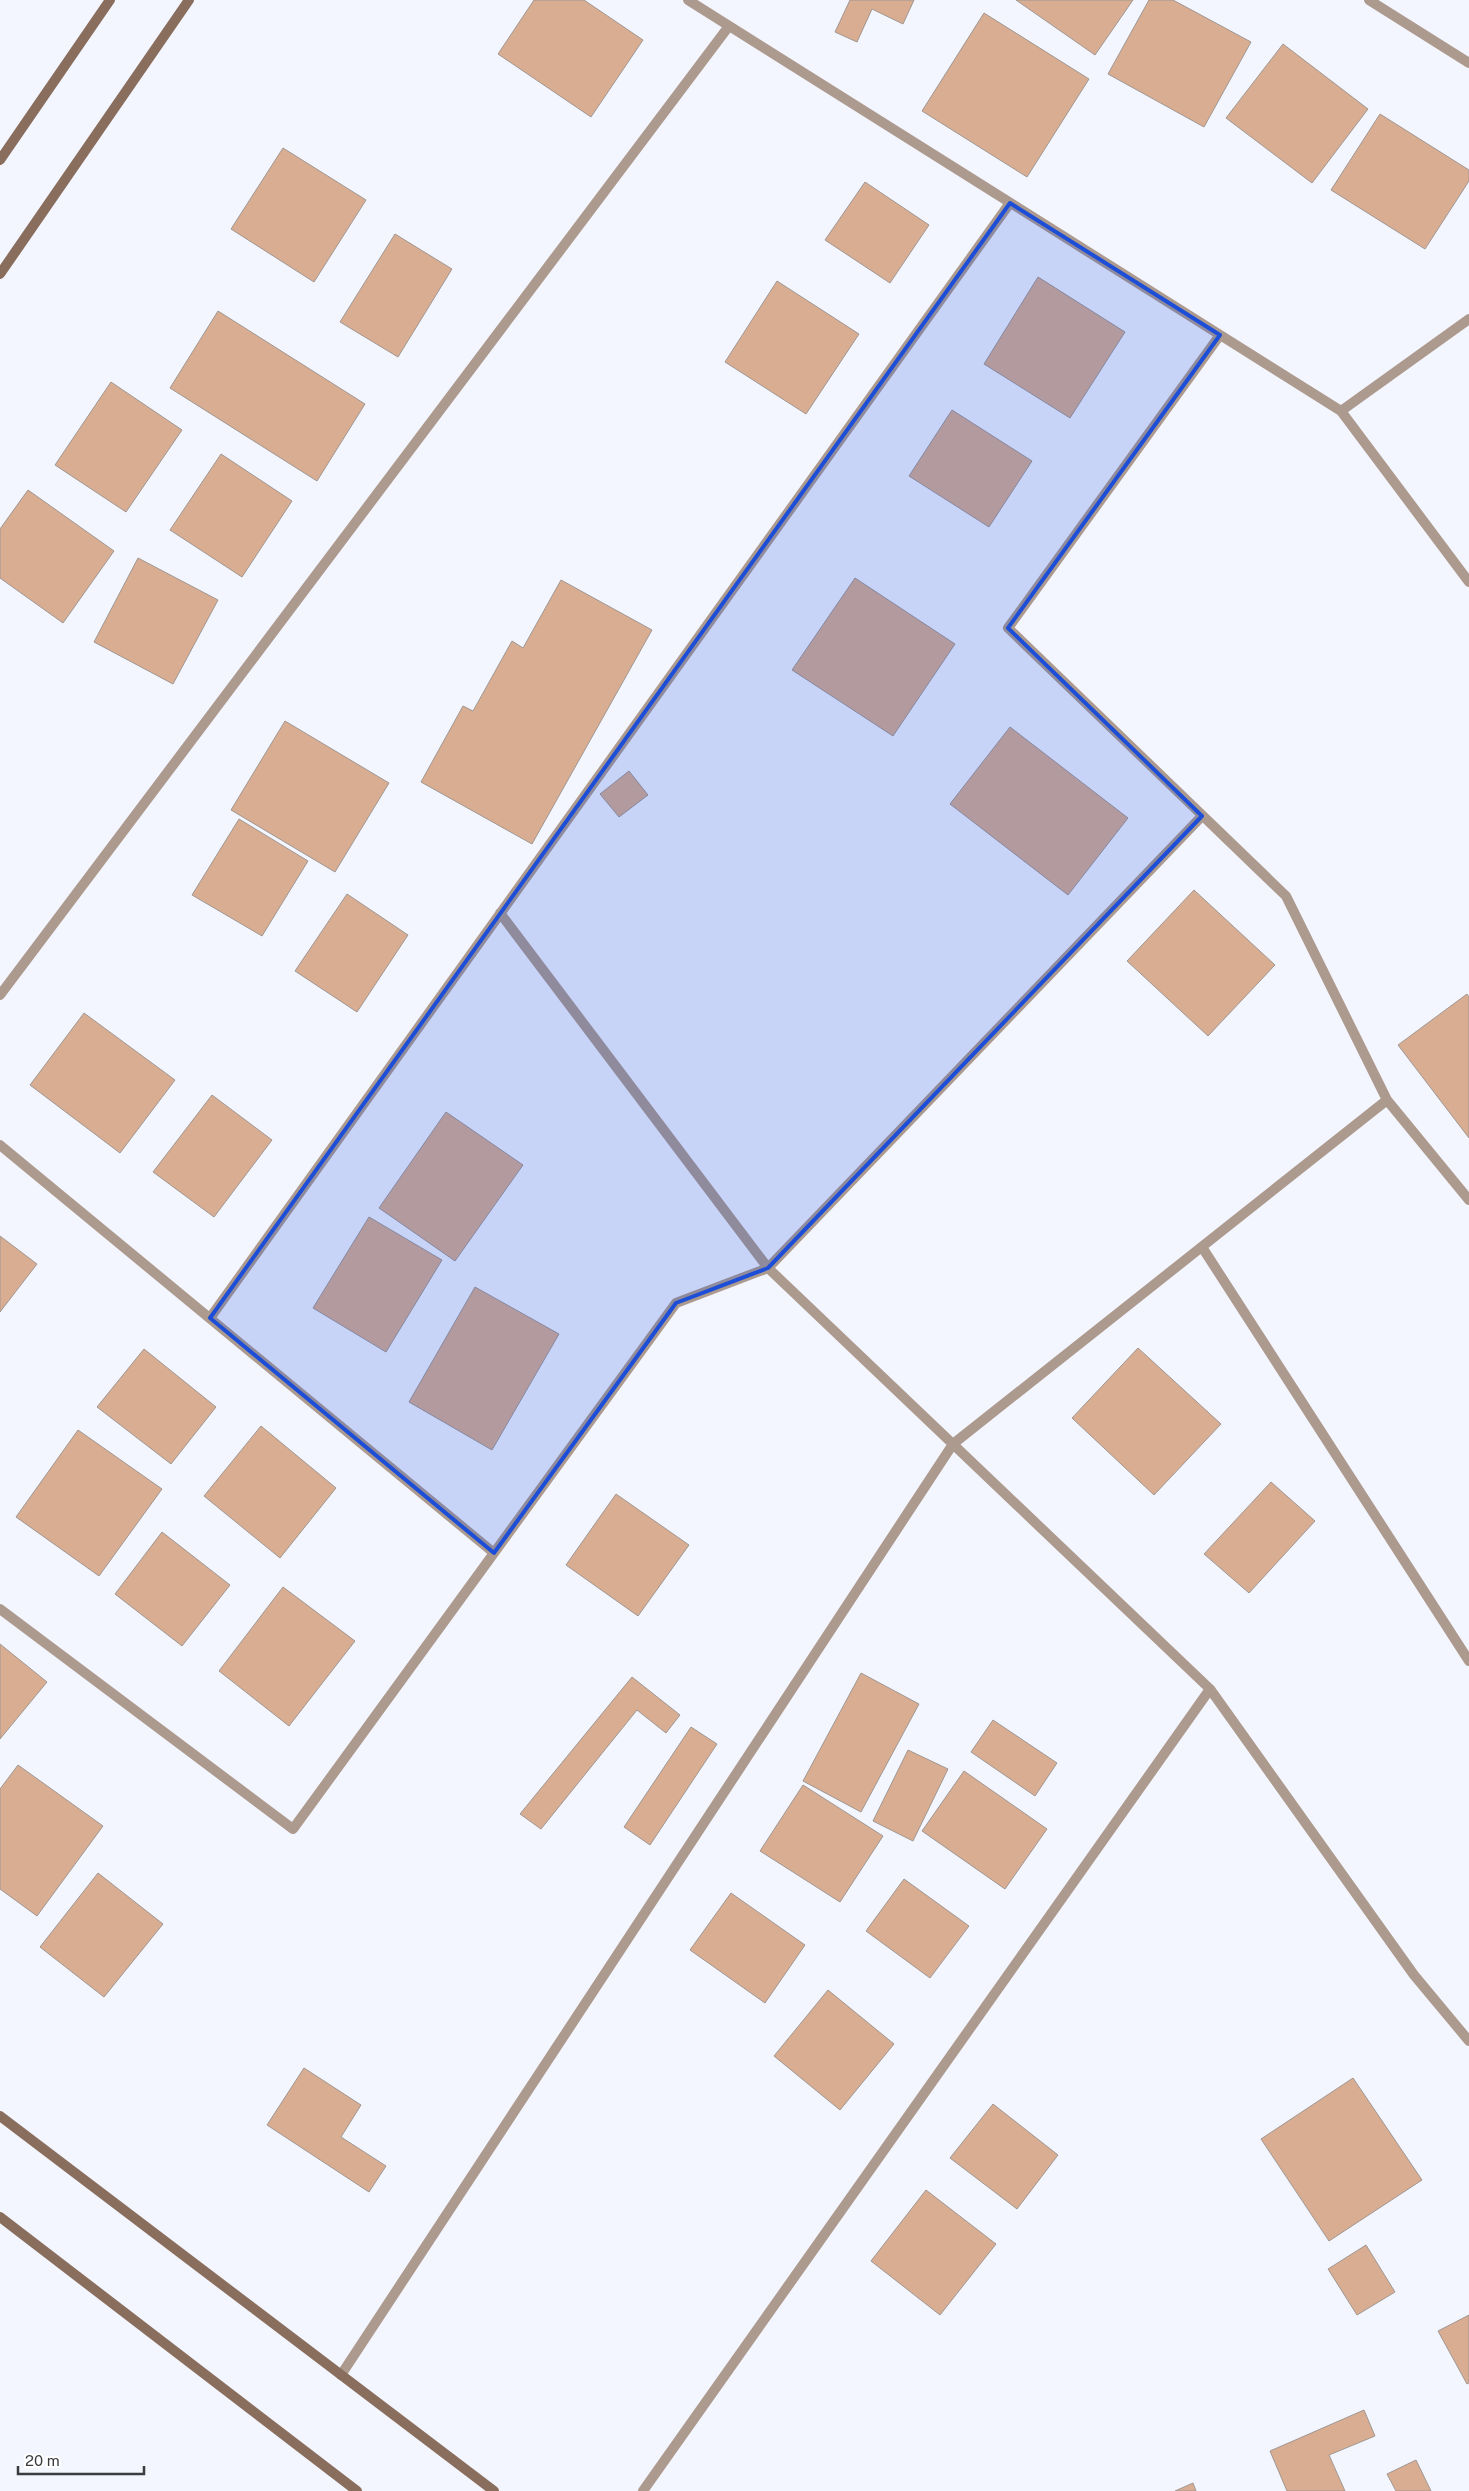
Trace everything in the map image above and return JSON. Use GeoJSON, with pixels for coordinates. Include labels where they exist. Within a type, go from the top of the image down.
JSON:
{"type":"FeatureCollection","features":[{"type":"Feature","properties":{"kind":"main road"},"geometry":{"type":"LineString","coordinates":[[0,160],[110,0]]}},
{"type":"Feature","properties":{"kind":"main road"},"geometry":{"type":"LineString","coordinates":[[0,274],[190,0]]}},
{"type":"Feature","properties":{"kind":"main road"},"geometry":{"type":"LineString","coordinates":[[0,2116],[494,2491]]}},
{"type":"Feature","properties":{"kind":"main road"},"geometry":{"type":"LineString","coordinates":[[0,2217],[357,2491]]}},
{"type":"Feature","properties":{"kind":"street"},"geometry":{"type":"LineString","coordinates":[[688,0],[1341,411],[1469,582]]}},
{"type":"Feature","properties":{"kind":"street"},"geometry":{"type":"LineString","coordinates":[[1369,0],[1469,63]]}},
{"type":"Feature","properties":{"kind":"street"},"geometry":{"type":"LineString","coordinates":[[1,991],[729,26]]}},
{"type":"Feature","properties":{"kind":"street"},"geometry":{"type":"LineString","coordinates":[[210,1318],[1010,203]]}},
{"type":"Feature","properties":{"kind":"street"},"geometry":{"type":"LineString","coordinates":[[1341,411],[1469,319]]}},
{"type":"Feature","properties":{"kind":"street"},"geometry":{"type":"LineString","coordinates":[[1220,335],[1008,628],[1286,896],[1387,1100],[1469,1200]]}},
{"type":"Feature","properties":{"kind":"street"},"geometry":{"type":"LineString","coordinates":[[0,1609],[293,1829],[676,1303],[768,1268],[1202,816]]}},
{"type":"Feature","properties":{"kind":"street"},"geometry":{"type":"LineString","coordinates":[[500,913],[768,1268],[1210,1689],[1414,1975],[1469,2041]]}},
{"type":"Feature","properties":{"kind":"street"},"geometry":{"type":"LineString","coordinates":[[341,2375],[953,1444],[1387,1100]]}},
{"type":"Feature","properties":{"kind":"street"},"geometry":{"type":"LineString","coordinates":[[0,1145],[494,1553]]}},
{"type":"Feature","properties":{"kind":"street"},"geometry":{"type":"LineString","coordinates":[[1202,1246],[1469,1661]]}},
{"type":"Feature","properties":{"kind":"street"},"geometry":{"type":"LineString","coordinates":[[643,2491],[1210,1689]]}},
{"type":"Feature","properties":{"kind":"highlighted area"},"geometry":{"type":"Polygon","coordinates":[[[1010,203],[1220,335],[1008,628],[1202,816],[768,1268],[676,1303],[494,1553],[210,1318],[1010,203]]]}},
{"type":"Feature","properties":{"kind":"building"},"geometry":{"type":"Polygon","coordinates":[[[534,0],[584,0],[643,40],[591,117],[498,54],[534,0]]]}},
{"type":"Feature","properties":{"kind":"building"},"geometry":{"type":"Polygon","coordinates":[[[850,0],[914,0],[903,24],[872,9],[857,42],[835,32],[850,0]]]}},
{"type":"Feature","properties":{"kind":"building"},"geometry":{"type":"Polygon","coordinates":[[[1016,0],[1133,0],[1095,55],[1016,0]]]}},
{"type":"Feature","properties":{"kind":"building"},"geometry":{"type":"Polygon","coordinates":[[[1149,0],[1173,0],[1251,42],[1204,127],[1108,74],[1149,0]]]}},
{"type":"Feature","properties":{"kind":"building"},"geometry":{"type":"Polygon","coordinates":[[[984,13],[1089,79],[1027,177],[922,111],[984,13]]]}},
{"type":"Feature","properties":{"kind":"building"},"geometry":{"type":"Polygon","coordinates":[[[1283,44],[1368,109],[1312,183],[1226,118],[1283,44]]]}},
{"type":"Feature","properties":{"kind":"building"},"geometry":{"type":"Polygon","coordinates":[[[1380,114],[1469,170],[1469,181],[1425,249],[1331,190],[1380,114]]]}},
{"type":"Feature","properties":{"kind":"building"},"geometry":{"type":"Polygon","coordinates":[[[283,148],[366,200],[314,282],[231,229],[283,148]]]}},
{"type":"Feature","properties":{"kind":"building"},"geometry":{"type":"Polygon","coordinates":[[[865,182],[929,225],[890,283],[825,240],[865,182]]]}},
{"type":"Feature","properties":{"kind":"building"},"geometry":{"type":"Polygon","coordinates":[[[395,234],[452,269],[398,357],[340,322],[395,234]]]}},
{"type":"Feature","properties":{"kind":"building"},"geometry":{"type":"Polygon","coordinates":[[[1038,277],[1125,332],[1070,418],[984,364],[1038,277]]]}},
{"type":"Feature","properties":{"kind":"building"},"geometry":{"type":"Polygon","coordinates":[[[777,281],[859,334],[806,414],[725,362],[777,281]]]}},
{"type":"Feature","properties":{"kind":"building"},"geometry":{"type":"Polygon","coordinates":[[[218,311],[365,404],[317,481],[170,388],[218,311]]]}},
{"type":"Feature","properties":{"kind":"building"},"geometry":{"type":"Polygon","coordinates":[[[111,382],[182,430],[126,512],[55,465],[111,382]]]}},
{"type":"Feature","properties":{"kind":"building"},"geometry":{"type":"Polygon","coordinates":[[[952,410],[1032,461],[989,527],[909,476],[952,410]]]}},
{"type":"Feature","properties":{"kind":"building"},"geometry":{"type":"Polygon","coordinates":[[[221,454],[292,501],[242,577],[170,530],[221,454]]]}},
{"type":"Feature","properties":{"kind":"building"},"geometry":{"type":"Polygon","coordinates":[[[28,490],[114,551],[63,623],[0,578],[0,529],[28,490]]]}},
{"type":"Feature","properties":{"kind":"building"},"geometry":{"type":"Polygon","coordinates":[[[138,558],[218,600],[173,684],[94,642],[138,558]]]}},
{"type":"Feature","properties":{"kind":"building"},"geometry":{"type":"Polygon","coordinates":[[[855,578],[955,644],[893,736],[792,670],[855,578]]]}},
{"type":"Feature","properties":{"kind":"building"},"geometry":{"type":"Polygon","coordinates":[[[561,580],[652,630],[532,844],[421,782],[463,706],[473,711],[512,641],[523,648],[561,580]]]}},
{"type":"Feature","properties":{"kind":"building"},"geometry":{"type":"Polygon","coordinates":[[[285,721],[389,783],[335,872],[231,810],[285,721]]]}},
{"type":"Feature","properties":{"kind":"building"},"geometry":{"type":"Polygon","coordinates":[[[1010,727],[1128,818],[1068,895],[950,804],[1010,727]]]}},
{"type":"Feature","properties":{"kind":"building"},"geometry":{"type":"Polygon","coordinates":[[[629,771],[648,795],[619,817],[600,794],[629,771]]]}},
{"type":"Feature","properties":{"kind":"building"},"geometry":{"type":"Polygon","coordinates":[[[239,819],[308,861],[262,936],[192,895],[239,819]]]}},
{"type":"Feature","properties":{"kind":"building"},"geometry":{"type":"Polygon","coordinates":[[[1194,890],[1275,965],[1208,1036],[1127,961],[1194,890]]]}},
{"type":"Feature","properties":{"kind":"building"},"geometry":{"type":"Polygon","coordinates":[[[347,894],[408,935],[357,1012],[295,971],[347,894]]]}},
{"type":"Feature","properties":{"kind":"building"},"geometry":{"type":"Polygon","coordinates":[[[1467,994],[1469,997],[1469,1138],[1398,1045],[1467,994]]]}},
{"type":"Feature","properties":{"kind":"building"},"geometry":{"type":"Polygon","coordinates":[[[84,1013],[175,1080],[120,1153],[30,1085],[84,1013]]]}},
{"type":"Feature","properties":{"kind":"building"},"geometry":{"type":"Polygon","coordinates":[[[212,1095],[272,1140],[214,1217],[153,1172],[212,1095]]]}},
{"type":"Feature","properties":{"kind":"building"},"geometry":{"type":"Polygon","coordinates":[[[446,1112],[523,1165],[455,1261],[379,1208],[446,1112]]]}},
{"type":"Feature","properties":{"kind":"building"},"geometry":{"type":"Polygon","coordinates":[[[369,1217],[442,1260],[386,1352],[313,1308],[369,1217]]]}},
{"type":"Feature","properties":{"kind":"building"},"geometry":{"type":"Polygon","coordinates":[[[0,1236],[37,1264],[0,1312],[0,1236]]]}},
{"type":"Feature","properties":{"kind":"building"},"geometry":{"type":"Polygon","coordinates":[[[475,1287],[559,1334],[492,1450],[409,1402],[475,1287]]]}},
{"type":"Feature","properties":{"kind":"building"},"geometry":{"type":"Polygon","coordinates":[[[1138,1348],[1221,1424],[1154,1495],[1072,1418],[1138,1348]]]}},
{"type":"Feature","properties":{"kind":"building"},"geometry":{"type":"Polygon","coordinates":[[[144,1349],[216,1407],[171,1464],[97,1407],[144,1349]]]}},
{"type":"Feature","properties":{"kind":"building"},"geometry":{"type":"Polygon","coordinates":[[[261,1426],[336,1488],[280,1558],[204,1496],[261,1426]]]}},
{"type":"Feature","properties":{"kind":"building"},"geometry":{"type":"Polygon","coordinates":[[[78,1430],[162,1489],[99,1576],[16,1517],[78,1430]]]}},
{"type":"Feature","properties":{"kind":"building"},"geometry":{"type":"Polygon","coordinates":[[[1271,1482],[1315,1521],[1249,1593],[1204,1554],[1271,1482]]]}},
{"type":"Feature","properties":{"kind":"building"},"geometry":{"type":"Polygon","coordinates":[[[616,1494],[689,1545],[638,1616],[566,1565],[616,1494]]]}},
{"type":"Feature","properties":{"kind":"building"},"geometry":{"type":"Polygon","coordinates":[[[162,1532],[230,1585],[182,1646],[115,1594],[162,1532]]]}},
{"type":"Feature","properties":{"kind":"building"},"geometry":{"type":"Polygon","coordinates":[[[283,1587],[355,1641],[289,1726],[219,1671],[283,1587]]]}},
{"type":"Feature","properties":{"kind":"building"},"geometry":{"type":"Polygon","coordinates":[[[0,1644],[47,1682],[0,1739],[0,1644]]]}},
{"type":"Feature","properties":{"kind":"building"},"geometry":{"type":"Polygon","coordinates":[[[861,1673],[919,1704],[861,1812],[803,1781],[861,1673]]]}},
{"type":"Feature","properties":{"kind":"building"},"geometry":{"type":"Polygon","coordinates":[[[632,1677],[680,1715],[666,1733],[637,1710],[541,1829],[520,1814],[632,1677]]]}},
{"type":"Feature","properties":{"kind":"building"},"geometry":{"type":"Polygon","coordinates":[[[993,1720],[1057,1763],[1035,1796],[971,1752],[993,1720]]]}},
{"type":"Feature","properties":{"kind":"building"},"geometry":{"type":"Polygon","coordinates":[[[691,1727],[717,1744],[650,1845],[624,1827],[691,1727]]]}},
{"type":"Feature","properties":{"kind":"building"},"geometry":{"type":"Polygon","coordinates":[[[908,1750],[948,1769],[913,1841],[873,1821],[908,1750]]]}},
{"type":"Feature","properties":{"kind":"building"},"geometry":{"type":"Polygon","coordinates":[[[18,1765],[103,1826],[37,1916],[0,1889],[0,1789],[18,1765]]]}},
{"type":"Feature","properties":{"kind":"building"},"geometry":{"type":"Polygon","coordinates":[[[964,1771],[1047,1829],[1005,1889],[922,1831],[964,1771]]]}},
{"type":"Feature","properties":{"kind":"building"},"geometry":{"type":"Polygon","coordinates":[[[803,1785],[883,1836],[840,1902],[760,1851],[803,1785]]]}},
{"type":"Feature","properties":{"kind":"building"},"geometry":{"type":"Polygon","coordinates":[[[98,1873],[163,1924],[104,1997],[40,1947],[98,1873]]]}},
{"type":"Feature","properties":{"kind":"building"},"geometry":{"type":"Polygon","coordinates":[[[904,1879],[969,1926],[930,1978],[866,1931],[904,1879]]]}},
{"type":"Feature","properties":{"kind":"building"},"geometry":{"type":"Polygon","coordinates":[[[731,1893],[805,1945],[765,2003],[690,1950],[731,1893]]]}},
{"type":"Feature","properties":{"kind":"building"},"geometry":{"type":"Polygon","coordinates":[[[828,1990],[894,2044],[840,2110],[774,2056],[828,1990]]]}},
{"type":"Feature","properties":{"kind":"building"},"geometry":{"type":"Polygon","coordinates":[[[304,2068],[361,2105],[341,2137],[386,2166],[369,2192],[267,2125],[304,2068]]]}},
{"type":"Feature","properties":{"kind":"building"},"geometry":{"type":"Polygon","coordinates":[[[1353,2078],[1422,2180],[1329,2241],[1261,2139],[1353,2078]]]}},
{"type":"Feature","properties":{"kind":"building"},"geometry":{"type":"Polygon","coordinates":[[[993,2104],[1058,2155],[1017,2209],[950,2158],[993,2104]]]}},
{"type":"Feature","properties":{"kind":"building"},"geometry":{"type":"Polygon","coordinates":[[[926,2190],[996,2244],[940,2315],[871,2261],[926,2190]]]}},
{"type":"Feature","properties":{"kind":"building"},"geometry":{"type":"Polygon","coordinates":[[[1366,2245],[1395,2292],[1357,2315],[1328,2269],[1366,2245]]]}},
{"type":"Feature","properties":{"kind":"building"},"geometry":{"type":"Polygon","coordinates":[[[1469,2315],[1469,2383],[1467,2384],[1438,2331],[1469,2315]]]}},
{"type":"Feature","properties":{"kind":"building"},"geometry":{"type":"Polygon","coordinates":[[[1364,2410],[1375,2436],[1329,2455],[1345,2491],[1287,2491],[1270,2451],[1364,2410]]]}},
{"type":"Feature","properties":{"kind":"building"},"geometry":{"type":"Polygon","coordinates":[[[1416,2460],[1431,2491],[1396,2491],[1387,2474],[1416,2460]]]}},
{"type":"Feature","properties":{"kind":"building"},"geometry":{"type":"Polygon","coordinates":[[[1193,2483],[1196,2491],[1175,2491],[1193,2483]]]}}]}
